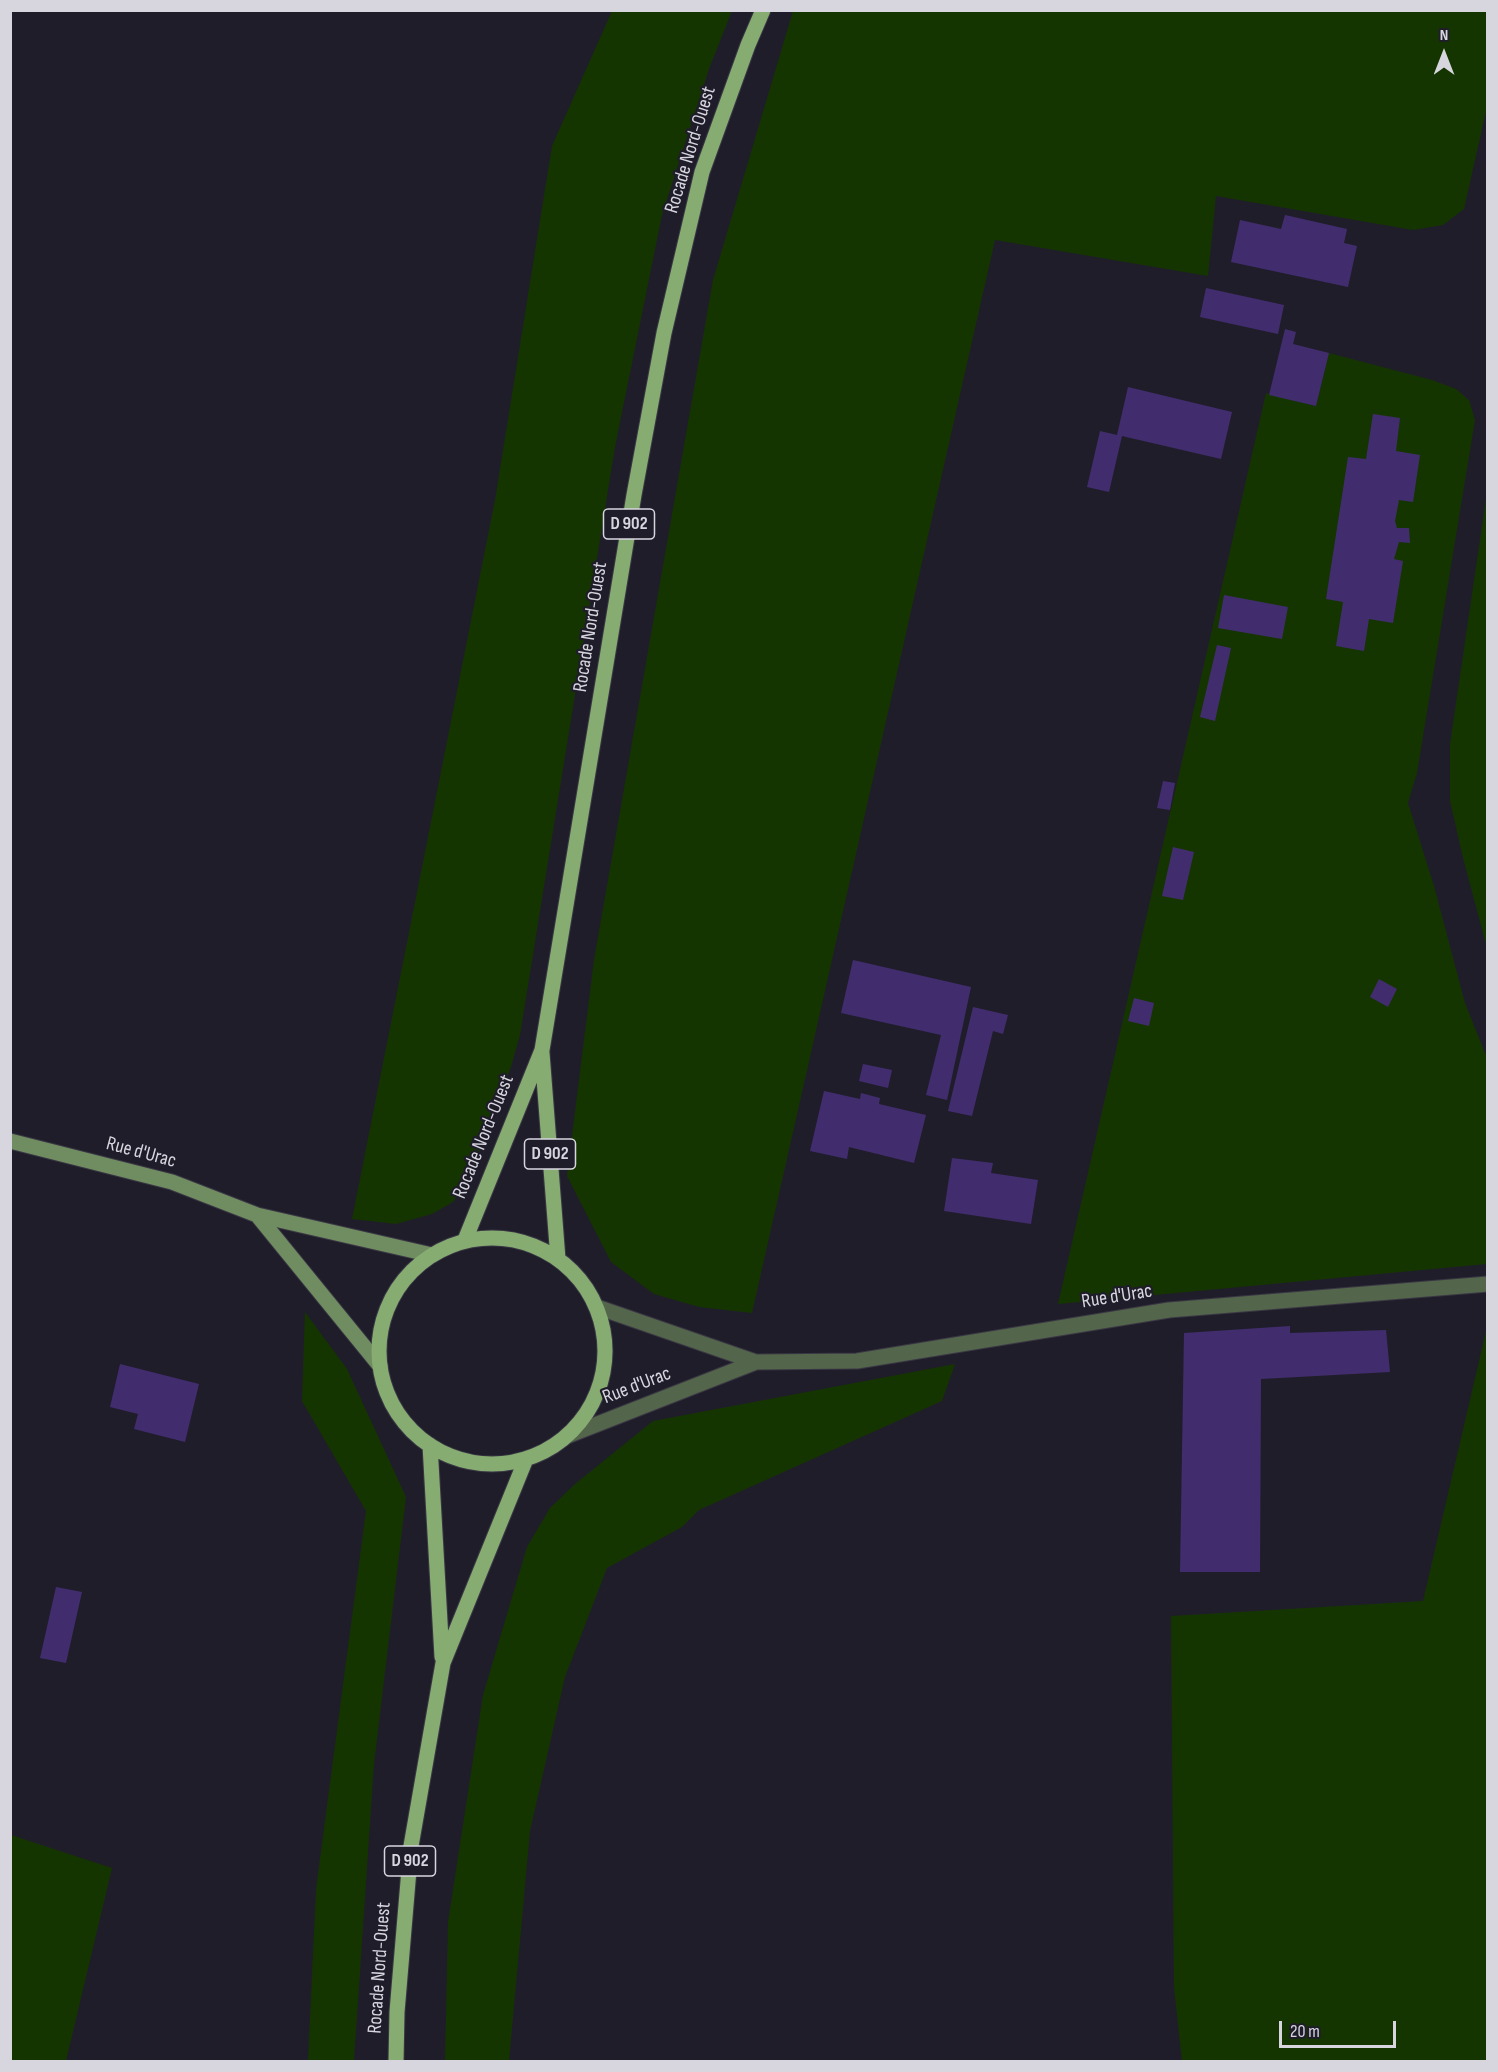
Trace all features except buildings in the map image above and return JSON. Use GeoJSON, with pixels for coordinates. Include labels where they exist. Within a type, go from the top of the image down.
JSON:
{"type":"FeatureCollection","features":[{"type":"Feature","properties":{"kind":"main road","name":"Rocade Nord-Ouest"},"geometry":{"type":"LineString","coordinates":[[465,1240],[542,1050],[634,495],[664,333],[702,172],[763,10]]}},
{"type":"Feature","properties":{"kind":"main road","name":"Rocade Nord-Ouest"},"geometry":{"type":"LineString","coordinates":[[542,1050],[558,1258]]}},
{"type":"Feature","properties":{"kind":"main road"},"geometry":{"type":"LineString","coordinates":[[497,1237],[529,1244],[558,1258],[581,1280],[597,1307],[605,1341],[603,1376],[589,1409],[567,1436],[526,1459],[493,1464],[460,1459],[430,1445],[406,1424],[388,1397],[380,1366],[380,1334],[389,1302],[407,1275],[432,1255],[465,1240],[497,1237]]}},
{"type":"Feature","properties":{"kind":"main road","name":"Rocade Nord-Ouest"},"geometry":{"type":"LineString","coordinates":[[430,1445],[443,1664]]}},
{"type":"Feature","properties":{"kind":"main road","name":"Rocade Nord-Ouest"},"geometry":{"type":"LineString","coordinates":[[396,2061],[397,2012],[411,1846],[443,1664],[526,1459]]}},
{"type":"Feature","properties":{"kind":"street","name":"Rue d'Urac"},"geometry":{"type":"LineString","coordinates":[[10,1141],[172,1182],[257,1215],[432,1255]]}},
{"type":"Feature","properties":{"kind":"street","name":"Rue d'Urac"},"geometry":{"type":"LineString","coordinates":[[257,1215],[380,1366]]}},
{"type":"Feature","properties":{"kind":"street","name":"Rue d'Urac"},"geometry":{"type":"LineString","coordinates":[[597,1307],[756,1362],[857,1361],[1169,1310],[1488,1284]]}},
{"type":"Feature","properties":{"kind":"street","name":"Rue d'Urac"},"geometry":{"type":"LineString","coordinates":[[567,1436],[756,1362]]}},
{"type":"Feature","properties":{"kind":"green space"},"geometry":{"type":"Polygon","coordinates":[[[612,11],[732,11],[709,69],[662,215],[615,447],[520,1035],[511,1067],[471,1176],[453,1202],[432,1214],[396,1224],[352,1219],[495,500],[552,146],[612,11]]]}},
{"type":"Feature","properties":{"kind":"green space"},"geometry":{"type":"Polygon","coordinates":[[[793,11],[1487,11],[1488,102],[1464,209],[1443,225],[1413,230],[1216,196],[1208,276],[995,240],[752,1313],[699,1307],[654,1294],[611,1262],[567,1176],[594,960],[713,280],[793,11]]]}},
{"type":"Feature","properties":{"kind":"green space"},"geometry":{"type":"Polygon","coordinates":[[[1329,353],[1432,380],[1456,389],[1469,400],[1475,420],[1417,773],[1408,803],[1434,886],[1465,1003],[1487,1058],[1487,1264],[1058,1304],[1266,393],[1316,406],[1329,353]]]}},
{"type":"Feature","properties":{"kind":"green space"},"geometry":{"type":"Polygon","coordinates":[[[1487,492],[1488,948],[1450,801],[1450,744],[1487,492]]]}},
{"type":"Feature","properties":{"kind":"green space"},"geometry":{"type":"Polygon","coordinates":[[[305,1312],[347,1369],[406,1497],[374,1764],[354,2061],[308,2061],[316,1889],[366,1511],[302,1401],[305,1312]]]}},
{"type":"Feature","properties":{"kind":"green space"},"geometry":{"type":"Polygon","coordinates":[[[1487,1327],[1487,2061],[1182,2061],[1174,1988],[1171,1616],[1423,1601],[1487,1327]]]}},
{"type":"Feature","properties":{"kind":"green space"},"geometry":{"type":"Polygon","coordinates":[[[955,1364],[942,1401],[699,1510],[682,1527],[607,1568],[565,1677],[530,1831],[509,2061],[445,2061],[448,1922],[483,1695],[527,1547],[550,1508],[575,1484],[653,1421],[955,1364]]]}},
{"type":"Feature","properties":{"kind":"green space"},"geometry":{"type":"Polygon","coordinates":[[[11,1835],[112,1868],[66,2061],[11,2061],[11,1835]]]}}]}
